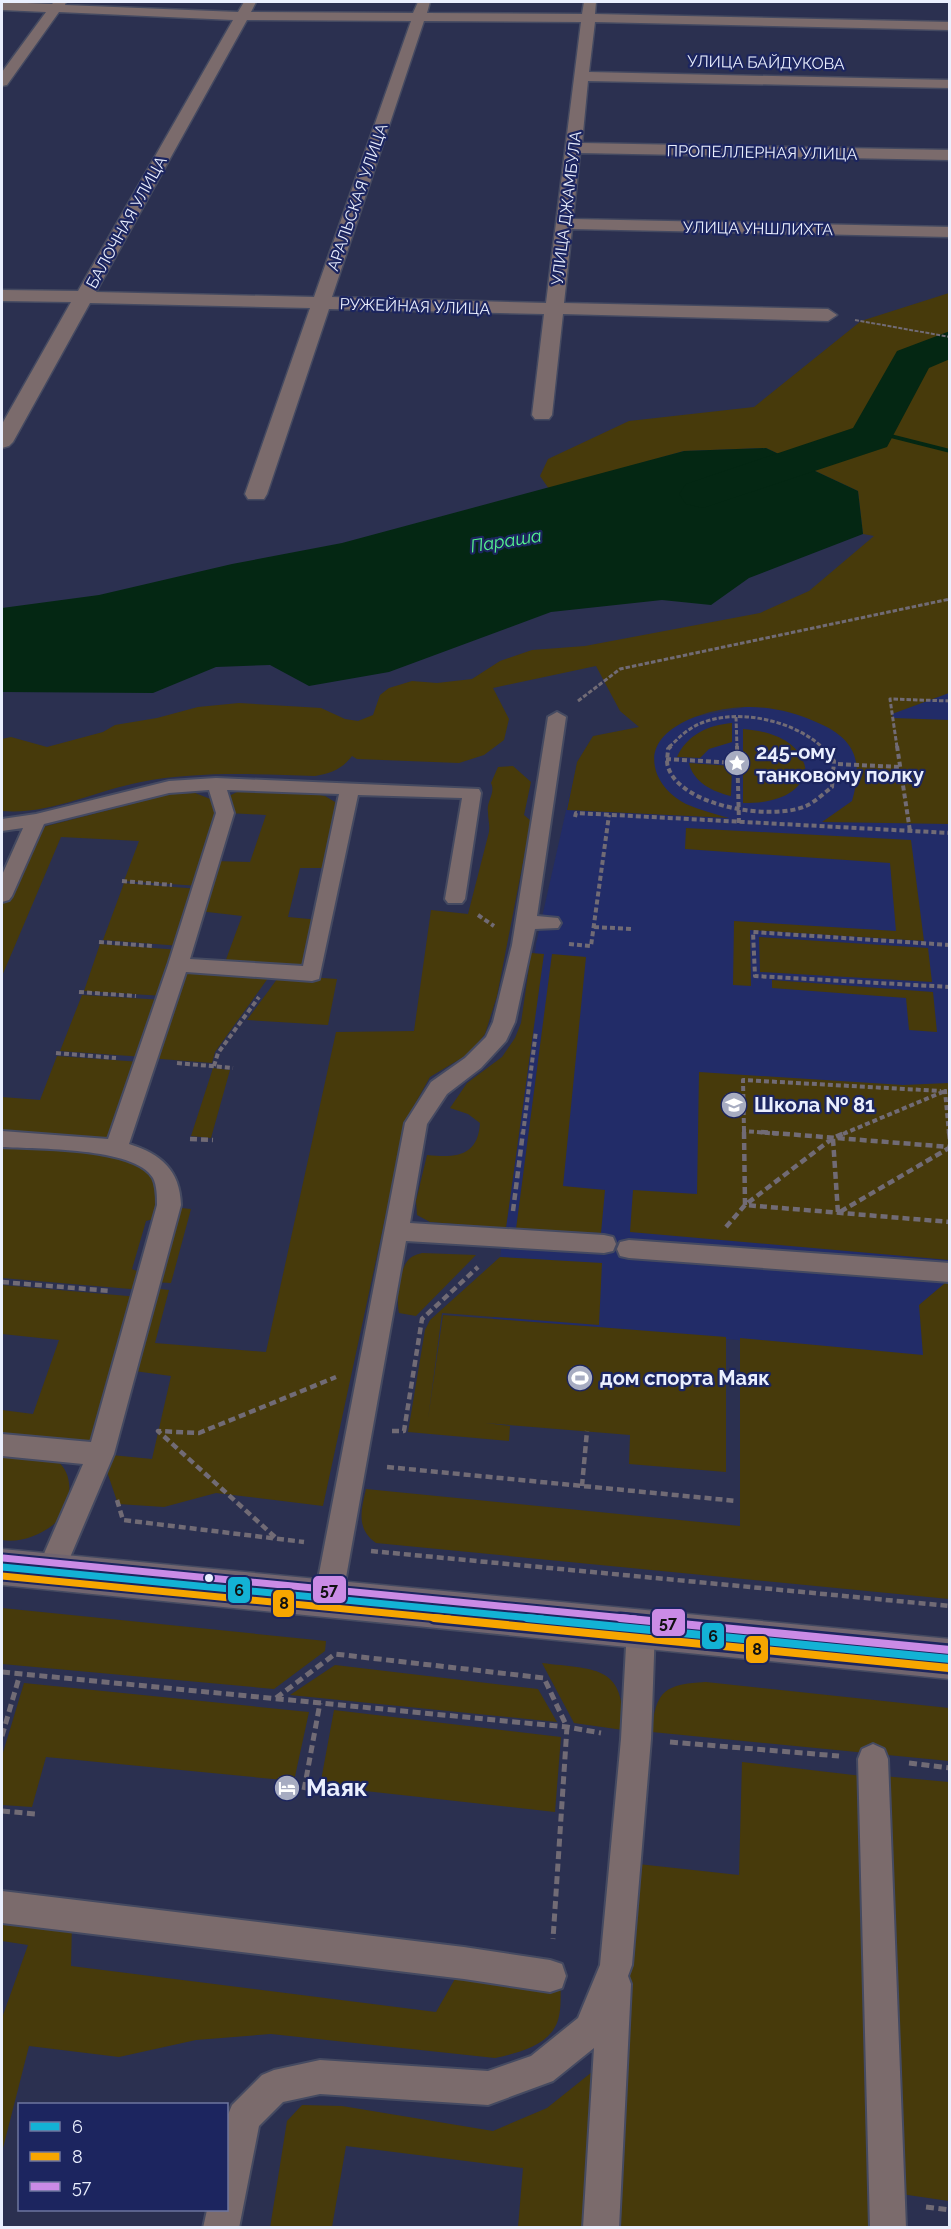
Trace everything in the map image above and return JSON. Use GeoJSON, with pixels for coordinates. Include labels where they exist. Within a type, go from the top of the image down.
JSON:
{"type":"FeatureCollection","features":[{"type":"Feature","properties":{"kind":"main road"},"geometry":{"type":"LineString","coordinates":[[2,1567],[950,1659]]}},
{"type":"Feature","properties":{"kind":"street"},"geometry":{"type":"LineString","coordinates":[[2,82],[57,5]]}},
{"type":"Feature","properties":{"kind":"street"},"geometry":{"type":"LineString","coordinates":[[2,6],[589,10],[950,26]]}},
{"type":"Feature","properties":{"kind":"street","name":"БАЛОЧНАЯ УЛИЦА"},"geometry":{"type":"LineString","coordinates":[[2,442],[246,9]]}},
{"type":"Feature","properties":{"kind":"street","name":"АРАЛЬСКАЯ УЛИЦА"},"geometry":{"type":"LineString","coordinates":[[256,494],[421,10]]}},
{"type":"Feature","properties":{"kind":"street","name":"УЛИЦА ДЖАМБУЛА"},"geometry":{"type":"LineString","coordinates":[[542,415],[566,224],[589,10]]}},
{"type":"Feature","properties":{"kind":"street","name":"УЛИЦА БАЙДУКОВА"},"geometry":{"type":"LineString","coordinates":[[581,76],[950,84]]}},
{"type":"Feature","properties":{"kind":"street","name":"ПРОПЕЛЛЕРНАЯ УЛИЦА"},"geometry":{"type":"LineString","coordinates":[[574,148],[950,155]]}},
{"type":"Feature","properties":{"kind":"street","name":"УЛИЦА УНШЛИХТА"},"geometry":{"type":"LineString","coordinates":[[566,224],[950,232]]}},
{"type":"Feature","properties":{"kind":"street","name":"РУЖЕЙНАЯ УЛИЦА"},"geometry":{"type":"LineString","coordinates":[[2,295],[828,315]]}},
{"type":"Feature","properties":{"kind":"lane"},"geometry":{"type":"LineString","coordinates":[[328,1600],[338,1546],[359,1465],[372,1362],[416,1123],[439,1088],[473,1063],[495,1041],[504,1022],[526,922],[557,717]]}},
{"type":"Feature","properties":{"kind":"lane"},"geometry":{"type":"LineString","coordinates":[[116,1148],[181,957],[225,813],[216,784]]}},
{"type":"Feature","properties":{"kind":"lane"},"geometry":{"type":"LineString","coordinates":[[2,825],[36,820],[169,786],[216,784],[472,793],[455,899]]}},
{"type":"Feature","properties":{"kind":"lane"},"geometry":{"type":"LineString","coordinates":[[181,957],[278,972],[312,974],[350,788]]}},
{"type":"Feature","properties":{"kind":"lane"},"geometry":{"type":"LineString","coordinates":[[2,896],[36,820]]}},
{"type":"Feature","properties":{"kind":"lane"},"geometry":{"type":"LineString","coordinates":[[526,922],[551,923]]}},
{"type":"Feature","properties":{"kind":"lane"},"geometry":{"type":"LineString","coordinates":[[2,1139],[116,1148],[156,1166],[168,1185],[170,1205],[101,1454],[50,1572]]}},
{"type":"Feature","properties":{"kind":"lane"},"geometry":{"type":"LineString","coordinates":[[396,1231],[604,1245]]}},
{"type":"Feature","properties":{"kind":"lane"},"geometry":{"type":"LineString","coordinates":[[629,1248],[950,1273]]}},
{"type":"Feature","properties":{"kind":"lane"},"geometry":{"type":"LineString","coordinates":[[2,1445],[101,1454]]}},
{"type":"Feature","properties":{"kind":"lane"},"geometry":{"type":"LineString","coordinates":[[601,2228],[616,1965],[636,1739],[641,1628]]}},
{"type":"Feature","properties":{"kind":"lane"},"geometry":{"type":"LineString","coordinates":[[873,1759],[888,2228]]}},
{"type":"Feature","properties":{"kind":"lane"},"geometry":{"type":"LineString","coordinates":[[2,1907],[464,1963],[550,1976]]}},
{"type":"Feature","properties":{"kind":"lane"},"geometry":{"type":"LineString","coordinates":[[228,2192],[244,2117],[274,2087],[320,2077],[488,2088],[541,2069],[590,2031],[616,1965]]}},
{"type":"Feature","properties":{"kind":"lane"},"geometry":{"type":"LineString","coordinates":[[222,2228],[225,2211]]}},
{"type":"Feature","properties":{"kind":"path"},"geometry":{"type":"LineString","coordinates":[[828,315],[950,337]]}},
{"type":"Feature","properties":{"kind":"path"},"geometry":{"type":"LineString","coordinates":[[557,717],[620,669],[950,599]]}},
{"type":"Feature","properties":{"kind":"path"},"geometry":{"type":"LineString","coordinates":[[910,831],[890,699],[950,701]]}},
{"type":"Feature","properties":{"kind":"path"},"geometry":{"type":"LineString","coordinates":[[736,717],[736,811],[739,823]]}},
{"type":"Feature","properties":{"kind":"path"},"geometry":{"type":"LineString","coordinates":[[736,717],[778,720],[801,728],[818,741],[834,761],[832,787],[812,805],[793,812],[736,811],[690,792],[675,780],[666,765],[667,750],[675,738],[688,730],[736,717]]}},
{"type":"Feature","properties":{"kind":"path"},"geometry":{"type":"LineString","coordinates":[[666,759],[737,762]]}},
{"type":"Feature","properties":{"kind":"path"},"geometry":{"type":"LineString","coordinates":[[838,764],[900,768]]}},
{"type":"Feature","properties":{"kind":"path"},"geometry":{"type":"LineString","coordinates":[[573,824],[576,813],[950,833]]}},
{"type":"Feature","properties":{"kind":"path"},"geometry":{"type":"LineString","coordinates":[[551,923],[547,943],[591,945],[609,815]]}},
{"type":"Feature","properties":{"kind":"path"},"geometry":{"type":"LineString","coordinates":[[122,882],[202,888]]}},
{"type":"Feature","properties":{"kind":"path"},"geometry":{"type":"LineString","coordinates":[[455,899],[522,945]]}},
{"type":"Feature","properties":{"kind":"path"},"geometry":{"type":"LineString","coordinates":[[594,927],[633,928]]}},
{"type":"Feature","properties":{"kind":"path"},"geometry":{"type":"LineString","coordinates":[[950,945],[753,932],[755,976],[950,987]]}},
{"type":"Feature","properties":{"kind":"path"},"geometry":{"type":"LineString","coordinates":[[99,942],[181,957]]}},
{"type":"Feature","properties":{"kind":"path"},"geometry":{"type":"LineString","coordinates":[[233,1068],[214,1066],[218,1053],[278,972]]}},
{"type":"Feature","properties":{"kind":"path"},"geometry":{"type":"LineString","coordinates":[[80,992],[167,998]]}},
{"type":"Feature","properties":{"kind":"path"},"geometry":{"type":"LineString","coordinates":[[536,1026],[509,1238],[422,1319],[404,1431],[371,1429],[359,1465],[737,1501]]}},
{"type":"Feature","properties":{"kind":"path"},"geometry":{"type":"LineString","coordinates":[[745,1205],[743,1080],[947,1091]]}},
{"type":"Feature","properties":{"kind":"path"},"geometry":{"type":"LineString","coordinates":[[702,1254],[745,1205],[833,1138],[947,1091]]}},
{"type":"Feature","properties":{"kind":"path"},"geometry":{"type":"LineString","coordinates":[[947,1091],[950,1140]]}},
{"type":"Feature","properties":{"kind":"path"},"geometry":{"type":"LineString","coordinates":[[744,1131],[950,1147]]}},
{"type":"Feature","properties":{"kind":"path"},"geometry":{"type":"LineString","coordinates":[[833,1138],[838,1213]]}},
{"type":"Feature","properties":{"kind":"path"},"geometry":{"type":"LineString","coordinates":[[190,1139],[213,1140]]}},
{"type":"Feature","properties":{"kind":"path"},"geometry":{"type":"LineString","coordinates":[[838,1213],[950,1147]]}},
{"type":"Feature","properties":{"kind":"path"},"geometry":{"type":"LineString","coordinates":[[745,1205],[950,1222]]}},
{"type":"Feature","properties":{"kind":"path"},"geometry":{"type":"LineString","coordinates":[[2,1282],[145,1294]]}},
{"type":"Feature","properties":{"kind":"path"},"geometry":{"type":"LineString","coordinates":[[277,1539],[158,1431],[199,1433],[372,1362]]}},
{"type":"Feature","properties":{"kind":"path"},"geometry":{"type":"LineString","coordinates":[[582,1486],[587,1431]]}},
{"type":"Feature","properties":{"kind":"path"},"geometry":{"type":"LineString","coordinates":[[101,1454],[123,1520],[338,1546],[950,1606]]}},
{"type":"Feature","properties":{"kind":"path"},"geometry":{"type":"LineString","coordinates":[[276,1698],[335,1654],[544,1678],[567,1727],[550,1976]]}},
{"type":"Feature","properties":{"kind":"path"},"geometry":{"type":"LineString","coordinates":[[2,1672],[567,1727],[636,1739],[950,1767]]}},
{"type":"Feature","properties":{"kind":"path"},"geometry":{"type":"LineString","coordinates":[[2,1736],[20,1674]]}},
{"type":"Feature","properties":{"kind":"path"},"geometry":{"type":"LineString","coordinates":[[304,1790],[320,1703]]}},
{"type":"Feature","properties":{"kind":"path"},"geometry":{"type":"LineString","coordinates":[[2,1811],[36,1814]]}},
{"type":"Feature","properties":{"kind":"shaded area"},"geometry":{"type":"Polygon","coordinates":[[[949,293],[949,693],[892,714],[893,718],[949,720],[949,824],[822,822],[852,801],[857,774],[853,752],[848,743],[840,735],[816,722],[784,711],[758,707],[720,710],[687,720],[661,739],[655,752],[655,767],[662,784],[676,798],[686,804],[729,818],[567,810],[577,762],[593,736],[639,727],[620,711],[596,666],[493,688],[509,719],[504,740],[484,755],[459,763],[357,759],[352,756],[336,770],[315,776],[228,774],[184,776],[141,782],[55,806],[2,811],[2,739],[11,737],[47,747],[103,732],[115,725],[157,718],[198,707],[239,703],[321,708],[345,719],[358,721],[373,715],[380,695],[389,688],[412,681],[437,683],[472,679],[500,661],[532,650],[585,646],[760,613],[809,591],[874,536],[863,534],[858,491],[766,448],[684,451],[549,489],[540,476],[548,459],[629,421],[754,407],[861,321],[949,293]]]}},
{"type":"Feature","properties":{"kind":"shaded area","name":"Школа № 81"},"geometry":{"type":"Polygon","coordinates":[[[949,669],[949,1358],[493,1319],[536,944],[577,762],[593,736],[949,669]]]}},
{"type":"Feature","properties":{"kind":"shaded area"},"geometry":{"type":"Polygon","coordinates":[[[732,723],[732,742],[709,749],[700,758],[677,757],[686,743],[699,732],[732,723]]]}},
{"type":"Feature","properties":{"kind":"shaded area"},"geometry":{"type":"Polygon","coordinates":[[[743,729],[774,735],[799,753],[806,773],[795,789],[780,798],[743,803],[743,729]]]}},
{"type":"Feature","properties":{"kind":"shaded area"},"geometry":{"type":"Polygon","coordinates":[[[689,763],[732,766],[731,796],[717,792],[699,781],[689,763]]]}},
{"type":"Feature","properties":{"kind":"shaded area"},"geometry":{"type":"Polygon","coordinates":[[[513,766],[531,782],[524,815],[531,821],[497,996],[485,1034],[470,1053],[430,1077],[411,1111],[403,1135],[323,1506],[216,1493],[164,1507],[118,1504],[101,1454],[152,1459],[171,1376],[127,1370],[150,1288],[169,1290],[155,1343],[266,1352],[336,1032],[414,1031],[431,910],[468,914],[489,832],[488,808],[492,790],[491,783],[498,767],[513,766]]]}},
{"type":"Feature","properties":{"kind":"shaded area"},"geometry":{"type":"Polygon","coordinates":[[[241,790],[315,794],[325,796],[340,805],[329,868],[300,868],[288,917],[320,920],[304,966],[296,969],[224,965],[242,916],[199,911],[214,861],[250,862],[266,815],[228,813],[229,796],[241,790]]]}},
{"type":"Feature","properties":{"kind":"shaded area"},"geometry":{"type":"Polygon","coordinates":[[[195,793],[213,800],[222,813],[200,886],[124,881],[139,841],[61,837],[2,976],[2,905],[35,829],[171,794],[195,793]]]}},
{"type":"Feature","properties":{"kind":"shaded area"},"geometry":{"type":"Polygon","coordinates":[[[686,828],[911,840],[924,941],[750,930],[751,986],[733,985],[734,921],[896,931],[890,863],[685,849],[686,828]]]}},
{"type":"Feature","properties":{"kind":"shaded area"},"geometry":{"type":"Polygon","coordinates":[[[124,883],[199,889],[181,946],[103,940],[124,883]]]}},
{"type":"Feature","properties":{"kind":"shaded area"},"geometry":{"type":"Polygon","coordinates":[[[759,937],[928,948],[932,982],[760,972],[759,937]]]}},
{"type":"Feature","properties":{"kind":"shaded area"},"geometry":{"type":"Polygon","coordinates":[[[100,944],[180,950],[164,996],[84,991],[100,944]]]}},
{"type":"Feature","properties":{"kind":"shaded area"},"geometry":{"type":"Polygon","coordinates":[[[531,953],[544,954],[506,1228],[430,1222],[417,1215],[416,1201],[427,1155],[456,1155],[470,1149],[475,1143],[480,1123],[468,1114],[450,1108],[467,1083],[502,1057],[515,1038],[521,1023],[531,953]]]}},
{"type":"Feature","properties":{"kind":"shaded area"},"geometry":{"type":"Polygon","coordinates":[[[552,954],[586,957],[563,1186],[605,1190],[601,1233],[516,1229],[552,954]]]}},
{"type":"Feature","properties":{"kind":"shaded area"},"geometry":{"type":"Polygon","coordinates":[[[185,972],[271,974],[215,1052],[212,1063],[148,1058],[185,972]]]}},
{"type":"Feature","properties":{"kind":"shaded area"},"geometry":{"type":"Polygon","coordinates":[[[280,975],[337,979],[328,1025],[247,1020],[280,975]]]}},
{"type":"Feature","properties":{"kind":"shaded area"},"geometry":{"type":"Polygon","coordinates":[[[772,980],[933,992],[937,1032],[909,1030],[906,998],[772,988],[772,980]]]}},
{"type":"Feature","properties":{"kind":"shaded area"},"geometry":{"type":"Polygon","coordinates":[[[82,995],[164,1000],[144,1057],[60,1051],[82,995]]]}},
{"type":"Feature","properties":{"kind":"shaded area"},"geometry":{"type":"Polygon","coordinates":[[[57,1056],[141,1062],[113,1145],[2,1136],[2,1097],[40,1100],[57,1056]]]}},
{"type":"Feature","properties":{"kind":"shaded area"},"geometry":{"type":"Polygon","coordinates":[[[213,1068],[230,1070],[211,1138],[191,1136],[213,1068]]]}},
{"type":"Feature","properties":{"kind":"shaded area"},"geometry":{"type":"Polygon","coordinates":[[[699,1072],[903,1085],[949,1083],[949,1260],[630,1232],[633,1190],[697,1194],[699,1072]]]}},
{"type":"Feature","properties":{"kind":"shaded area"},"geometry":{"type":"Polygon","coordinates":[[[2,1142],[114,1151],[155,1169],[161,1217],[146,1221],[132,1269],[146,1275],[142,1290],[2,1278],[2,1142]]]}},
{"type":"Feature","properties":{"kind":"shaded area"},"geometry":{"type":"Polygon","coordinates":[[[171,1207],[191,1209],[171,1283],[151,1282],[171,1207]]]}},
{"type":"Feature","properties":{"kind":"shaded area"},"geometry":{"type":"Polygon","coordinates":[[[422,1253],[476,1255],[416,1316],[399,1313],[398,1293],[403,1270],[409,1259],[422,1253]]]}},
{"type":"Feature","properties":{"kind":"shaded area","name":"дом спорта Маяк"},"geometry":{"type":"Polygon","coordinates":[[[500,1257],[602,1263],[599,1325],[442,1313],[428,1419],[443,1315],[726,1337],[726,1472],[629,1464],[630,1435],[485,1423],[510,1426],[509,1441],[408,1432],[425,1330],[430,1320],[500,1257]]]}},
{"type":"Feature","properties":{"kind":"shaded area"},"geometry":{"type":"Polygon","coordinates":[[[945,1283],[950,1284],[949,1599],[376,1543],[365,1532],[362,1512],[366,1489],[740,1526],[740,1338],[923,1355],[919,1305],[945,1283]]]}},
{"type":"Feature","properties":{"kind":"shaded area"},"geometry":{"type":"Polygon","coordinates":[[[2,1285],[139,1297],[96,1440],[81,1447],[2,1441],[2,1410],[33,1414],[59,1340],[2,1334],[2,1285]]]}},
{"type":"Feature","properties":{"kind":"shaded area"},"geometry":{"type":"Polygon","coordinates":[[[2,1449],[37,1453],[50,1457],[63,1466],[67,1474],[69,1492],[64,1510],[53,1525],[29,1538],[2,1540],[2,1449]]]}},
{"type":"Feature","properties":{"kind":"shaded area"},"geometry":{"type":"Polygon","coordinates":[[[2,1608],[326,1641],[325,1651],[274,1689],[2,1664],[2,1608]]]}},
{"type":"Feature","properties":{"kind":"shaded area"},"geometry":{"type":"Polygon","coordinates":[[[542,1663],[578,1667],[604,1674],[619,1693],[623,1730],[574,1723],[542,1663]]]}},
{"type":"Feature","properties":{"kind":"shaded area"},"geometry":{"type":"Polygon","coordinates":[[[335,1665],[538,1689],[557,1722],[290,1695],[335,1665]]]}},
{"type":"Feature","properties":{"kind":"shaded area"},"geometry":{"type":"Polygon","coordinates":[[[706,1682],[949,1708],[949,1761],[652,1732],[656,1707],[665,1692],[681,1685],[706,1682]]]}},
{"type":"Feature","properties":{"kind":"shaded area"},"geometry":{"type":"Polygon","coordinates":[[[24,1683],[309,1712],[294,1781],[46,1757],[32,1807],[2,1805],[2,1756],[24,1683]]]}},
{"type":"Feature","properties":{"kind":"shaded area"},"geometry":{"type":"Polygon","coordinates":[[[334,1710],[561,1737],[555,1812],[320,1786],[334,1710]]]}},
{"type":"Feature","properties":{"kind":"shaded area"},"geometry":{"type":"Polygon","coordinates":[[[742,1762],[862,1776],[872,2227],[619,2228],[629,1967],[638,1864],[739,1875],[742,1762]]]}},
{"type":"Feature","properties":{"kind":"shaded area"},"geometry":{"type":"Polygon","coordinates":[[[883,1776],[949,1782],[949,2201],[901,2194],[883,1776]]]}},
{"type":"Feature","properties":{"kind":"shaded area"},"geometry":{"type":"Polygon","coordinates":[[[2,1915],[72,1922],[71,1966],[436,2012],[464,1963],[561,1977],[559,2015],[554,2029],[540,2042],[522,2051],[495,2058],[271,2034],[196,2040],[119,2057],[29,2046],[2,2152],[2,2018],[28,1945],[2,1941],[2,1915]]]}},
{"type":"Feature","properties":{"kind":"shaded area"},"geometry":{"type":"Polygon","coordinates":[[[597,2068],[587,2227],[518,2227],[523,2168],[346,2146],[332,2227],[270,2228],[287,2121],[302,2105],[342,2106],[493,2131],[547,2108],[597,2068]]]}},
{"type":"Feature","properties":{"kind":"water"},"geometry":{"type":"Polygon","coordinates":[[[766,448],[858,491],[863,534],[749,578],[711,605],[662,600],[551,612],[389,672],[309,686],[270,665],[216,667],[153,693],[2,692],[2,608],[99,595],[232,564],[342,543],[684,451],[766,448]]]}},
{"type":"Feature","properties":{"kind":"waterway","name":"Параша"},"geometry":{"type":"LineString","coordinates":[[703,494],[871,437],[912,360],[950,343]]}},
{"type":"Feature","properties":{"kind":"waterway"},"geometry":{"type":"LineString","coordinates":[[874,431],[950,451]]}},
{"type":"Feature","properties":{"kind":"transit line","name":"57"},"geometry":{"type":"LineString","coordinates":[[3,1558],[950,1650]]}},
{"type":"Feature","properties":{"kind":"transit line","name":"6"},"geometry":{"type":"LineString","coordinates":[[2,1567],[950,1659]]}},
{"type":"Feature","properties":{"kind":"transit line","name":"8"},"geometry":{"type":"LineString","coordinates":[[2,1576],[949,1668]]}},
{"type":"Feature","properties":{"kind":"place","name":"245-ому танковому полку"},"geometry":{"type":"Point","coordinates":[737,763]}},
{"type":"Feature","properties":{"kind":"place","name":"Школа № 81"},"geometry":{"type":"Point","coordinates":[734,1105]}},
{"type":"Feature","properties":{"kind":"place","name":"дом спорта Маяк"},"geometry":{"type":"Point","coordinates":[580,1378]}},
{"type":"Feature","properties":{"kind":"place","name":"Маяк"},"geometry":{"type":"Point","coordinates":[287,1788]}}]}
